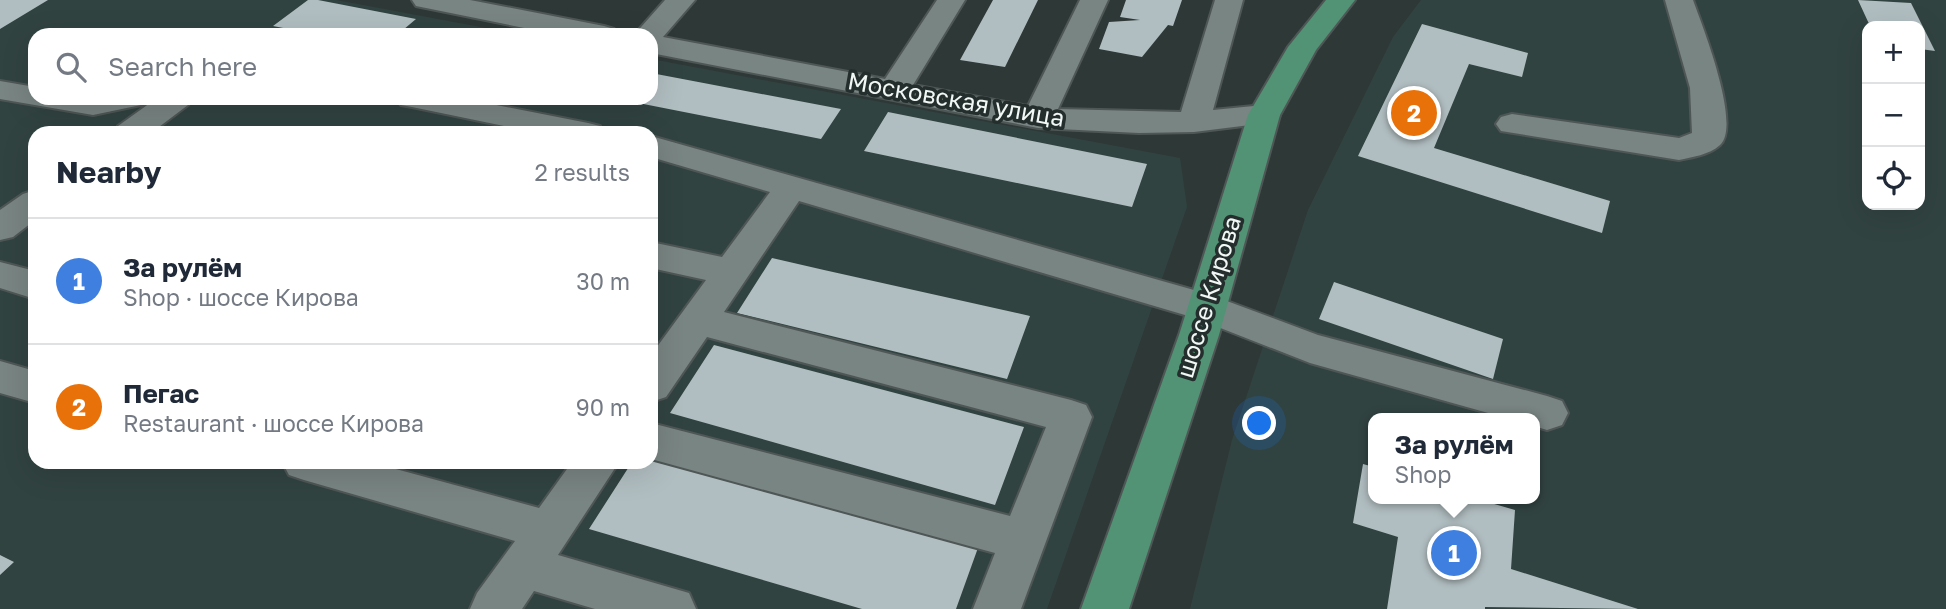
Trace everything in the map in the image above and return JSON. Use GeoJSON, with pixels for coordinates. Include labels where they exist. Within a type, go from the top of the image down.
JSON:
{"type":"FeatureCollection","features":[{"type":"Feature","properties":{"kind":"main road","name":"шоссе Кирова"},"geometry":{"type":"LineString","coordinates":[[1105,609],[1208,308],[1264,115],[1303,47],[1341,0]]}},
{"type":"Feature","properties":{"kind":"street"},"geometry":{"type":"LineString","coordinates":[[426,0],[568,28]]}},
{"type":"Feature","properties":{"kind":"street"},"geometry":{"type":"LineString","coordinates":[[537,22],[559,0]]}},
{"type":"Feature","properties":{"kind":"street"},"geometry":{"type":"LineString","coordinates":[[655,28],[681,0]]}},
{"type":"Feature","properties":{"kind":"street"},"geometry":{"type":"LineString","coordinates":[[894,90],[951,0]]}},
{"type":"Feature","properties":{"kind":"street"},"geometry":{"type":"LineString","coordinates":[[1038,118],[1094,0]]}},
{"type":"Feature","properties":{"kind":"street"},"geometry":{"type":"LineString","coordinates":[[1194,122],[1229,0]]}},
{"type":"Feature","properties":{"kind":"street"},"geometry":{"type":"LineString","coordinates":[[1512,124],[1679,149],[1693,146],[1708,138],[1711,123],[1698,60],[1679,0]]}},
{"type":"Feature","properties":{"kind":"street","name":"Московская улица"},"geometry":{"type":"LineString","coordinates":[[658,45],[1038,118],[1105,122],[1194,122],[1264,115]]}},
{"type":"Feature","properties":{"kind":"street"},"geometry":{"type":"LineString","coordinates":[[0,90],[28,95]]}},
{"type":"Feature","properties":{"kind":"street"},"geometry":{"type":"LineString","coordinates":[[139,126],[168,105]]}},
{"type":"Feature","properties":{"kind":"street"},"geometry":{"type":"LineString","coordinates":[[447,105],[553,126]]}},
{"type":"Feature","properties":{"kind":"street"},"geometry":{"type":"LineString","coordinates":[[658,148],[1208,308],[1310,348],[1547,413]]}},
{"type":"Feature","properties":{"kind":"street"},"geometry":{"type":"LineString","coordinates":[[658,376],[792,186]]}},
{"type":"Feature","properties":{"kind":"street"},"geometry":{"type":"LineString","coordinates":[[0,228],[28,207]]}},
{"type":"Feature","properties":{"kind":"street"},"geometry":{"type":"LineString","coordinates":[[658,256],[731,272]]}},
{"type":"Feature","properties":{"kind":"street"},"geometry":{"type":"LineString","coordinates":[[0,275],[28,283]]}},
{"type":"Feature","properties":{"kind":"street"},"geometry":{"type":"LineString","coordinates":[[697,320],[1071,417],[997,609]]}},
{"type":"Feature","properties":{"kind":"street"},"geometry":{"type":"LineString","coordinates":[[0,377],[28,385]]}},
{"type":"Feature","properties":{"kind":"street"},"geometry":{"type":"LineString","coordinates":[[658,443],[1024,540]]}},
{"type":"Feature","properties":{"kind":"street"},"geometry":{"type":"LineString","coordinates":[[323,469],[536,549],[672,609]]}},
{"type":"Feature","properties":{"kind":"street"},"geometry":{"type":"LineString","coordinates":[[494,609],[592,469]]}},
{"type":"Feature","properties":{"kind":"shaded area"},"geometry":{"type":"Polygon","coordinates":[[[0,0],[336,0],[486,28],[28,28],[28,105],[658,105],[658,60],[1180,158],[1187,207],[1047,609],[0,609],[0,0]]]}},
{"type":"Feature","properties":{"kind":"shaded area"},"geometry":{"type":"Polygon","coordinates":[[[1421,0],[1946,0],[1946,609],[1190,609],[1232,440],[1308,210],[1393,37],[1421,0]]]}},
{"type":"Feature","properties":{"kind":"building"},"geometry":{"type":"Polygon","coordinates":[[[0,0],[48,0],[0,29],[0,0]]]}},
{"type":"Feature","properties":{"kind":"building"},"geometry":{"type":"Polygon","coordinates":[[[308,0],[416,19],[405,28],[273,26],[308,0]]]}},
{"type":"Feature","properties":{"kind":"building"},"geometry":{"type":"Polygon","coordinates":[[[993,0],[1038,0],[1005,67],[960,60],[993,0]]]}},
{"type":"Feature","properties":{"kind":"building"},"geometry":{"type":"Polygon","coordinates":[[[1126,0],[1182,0],[1173,26],[1168,25],[1142,57],[1099,49],[1109,22],[1140,20],[1120,17],[1126,0]]]}},
{"type":"Feature","properties":{"kind":"building"},"geometry":{"type":"Polygon","coordinates":[[[1858,0],[1911,3],[1920,21],[1868,21],[1858,0]]]}},
{"type":"Feature","properties":{"kind":"building"},"geometry":{"type":"Polygon","coordinates":[[[1422,24],[1528,53],[1522,77],[1469,64],[1434,148],[1610,201],[1602,233],[1358,156],[1422,24]]]}},
{"type":"Feature","properties":{"kind":"building"},"geometry":{"type":"Polygon","coordinates":[[[1925,31],[1935,51],[1925,50],[1925,31]]]}},
{"type":"Feature","properties":{"kind":"building"},"geometry":{"type":"Polygon","coordinates":[[[658,74],[841,109],[821,139],[648,105],[658,105],[658,74]]]}},
{"type":"Feature","properties":{"kind":"building"},"geometry":{"type":"Polygon","coordinates":[[[888,112],[1147,164],[1132,207],[864,151],[888,112]]]}},
{"type":"Feature","properties":{"kind":"building"},"geometry":{"type":"Polygon","coordinates":[[[772,258],[1030,316],[1007,379],[737,313],[772,258]]]}},
{"type":"Feature","properties":{"kind":"building"},"geometry":{"type":"Polygon","coordinates":[[[1334,282],[1503,339],[1493,379],[1319,319],[1334,282]]]}},
{"type":"Feature","properties":{"kind":"building"},"geometry":{"type":"Polygon","coordinates":[[[714,345],[1024,427],[995,505],[670,413],[714,345]]]}},
{"type":"Feature","properties":{"kind":"building"},"geometry":{"type":"Polygon","coordinates":[[[658,457],[979,545],[956,609],[862,609],[589,529],[628,469],[658,469],[658,457]]]}},
{"type":"Feature","properties":{"kind":"building"},"geometry":{"type":"Polygon","coordinates":[[[1363,464],[1368,465],[1368,504],[1494,504],[1515,510],[1511,569],[1638,609],[1387,609],[1398,537],[1353,523],[1363,464]]]}},
{"type":"Feature","properties":{"kind":"building"},"geometry":{"type":"Polygon","coordinates":[[[0,555],[14,562],[0,575],[0,555]]]}},
{"type":"Feature","properties":{"kind":"place","name":"Пегас"},"geometry":{"type":"Point","coordinates":[1414,113]}},
{"type":"Feature","properties":{"kind":"place","name":"За рулём"},"geometry":{"type":"Point","coordinates":[1454,553]}}]}
